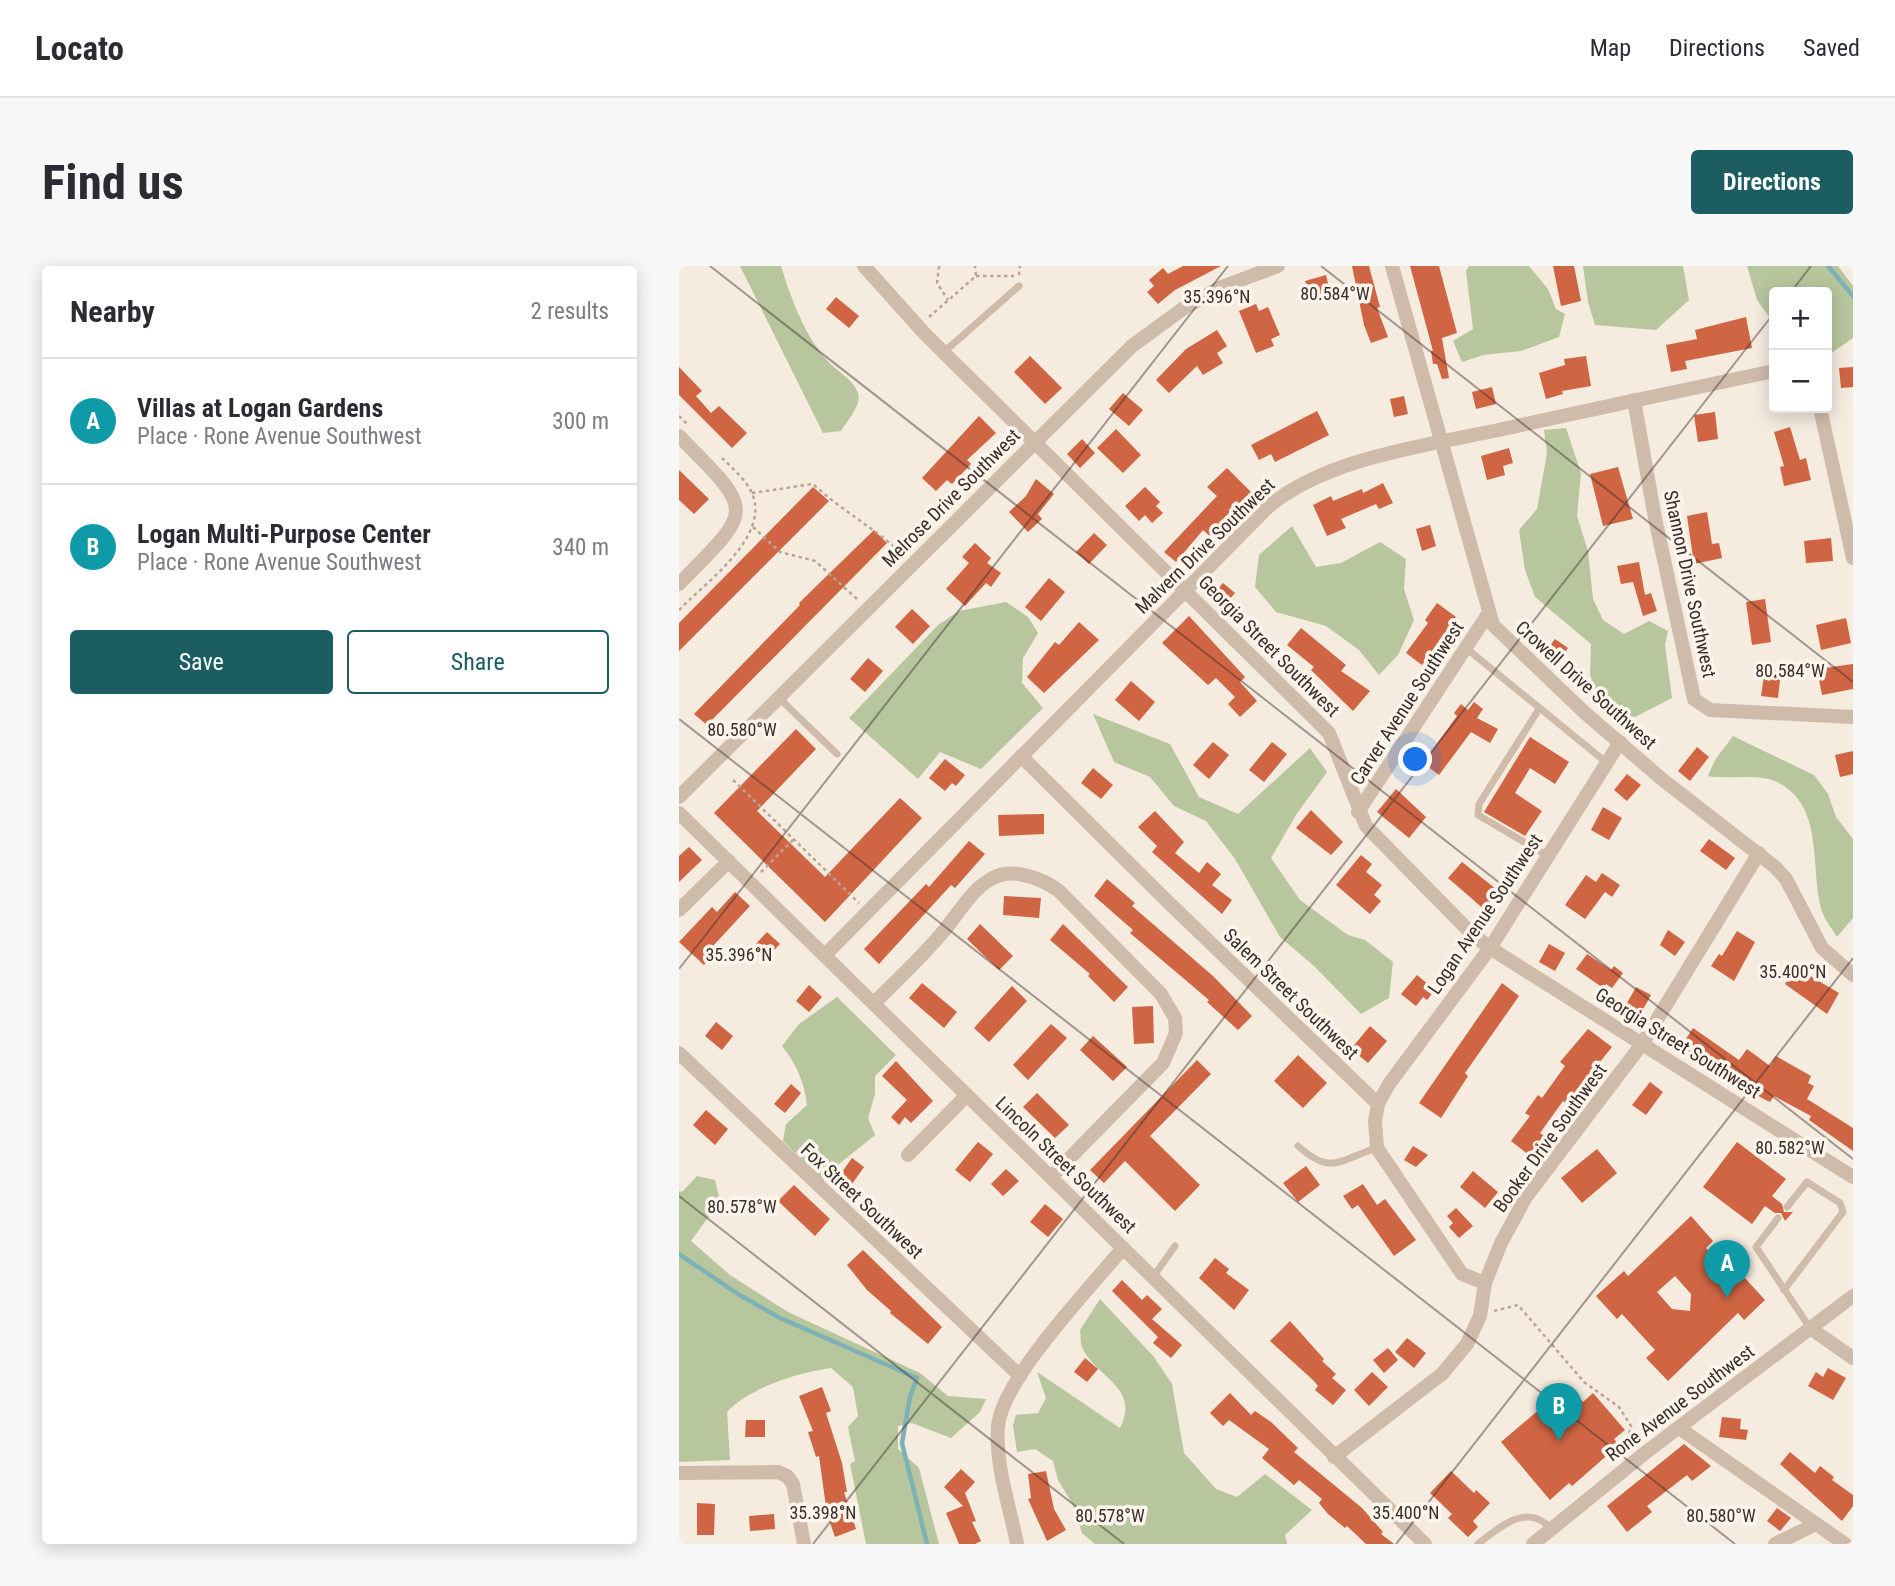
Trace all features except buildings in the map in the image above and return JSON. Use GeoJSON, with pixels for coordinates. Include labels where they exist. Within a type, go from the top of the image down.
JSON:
{"type":"FeatureCollection","features":[{"type":"Feature","properties":{"kind":"street","name":"Georgia Street Southwest"},"geometry":{"type":"LineString","coordinates":[[864,266],[918,326],[1034,443],[1329,733],[1338,749],[1358,812],[1366,826],[1471,933],[1490,948],[1853,1177]]}},
{"type":"Feature","properties":{"kind":"street","name":"Melrose Drive Southwest"},"geometry":{"type":"LineString","coordinates":[[679,797],[1142,338],[1184,308],[1219,288],[1278,266]]}},
{"type":"Feature","properties":{"kind":"street","name":"Crowell Drive Southwest"},"geometry":{"type":"LineString","coordinates":[[1392,266],[1488,614],[1503,637],[1620,742],[1759,853],[1786,879],[1822,948],[1853,975]]}},
{"type":"Feature","properties":{"kind":"street","name":"Malvern Drive Southwest"},"geometry":{"type":"LineString","coordinates":[[825,955],[1267,508],[1306,480],[1340,467],[1440,443],[1769,372]]}},
{"type":"Feature","properties":{"kind":"street","name":"Shannon Drive Southwest"},"geometry":{"type":"LineString","coordinates":[[1634,400],[1654,518],[1694,699],[1710,710],[1853,717]]}},
{"type":"Feature","properties":{"kind":"street"},"geometry":{"type":"LineString","coordinates":[[1821,413],[1853,558]]}},
{"type":"Feature","properties":{"kind":"street"},"geometry":{"type":"LineString","coordinates":[[679,436],[734,494],[737,513],[727,536],[679,584]]}},
{"type":"Feature","properties":{"kind":"street","name":"Carver Avenue Southwest"},"geometry":{"type":"LineString","coordinates":[[1358,812],[1488,614]]}},
{"type":"Feature","properties":{"kind":"street","name":"Logan Avenue Southwest"},"geometry":{"type":"LineString","coordinates":[[1378,1104],[1389,1084],[1490,948],[1620,742]]}},
{"type":"Feature","properties":{"kind":"street","name":"Salem Street Southwest"},"geometry":{"type":"LineString","coordinates":[[1021,756],[1378,1104]]}},
{"type":"Feature","properties":{"kind":"street","name":"Lincoln Street Southwest"},"geometry":{"type":"LineString","coordinates":[[679,813],[1425,1544]]}},
{"type":"Feature","properties":{"kind":"street","name":"Booker Drive Southwest"},"geometry":{"type":"LineString","coordinates":[[1334,1457],[1442,1374],[1467,1344],[1480,1316],[1485,1283],[1500,1242],[1527,1197],[1642,1044],[1759,853]]}},
{"type":"Feature","properties":{"kind":"street"},"geometry":{"type":"LineString","coordinates":[[679,911],[729,861]]}},
{"type":"Feature","properties":{"kind":"street"},"geometry":{"type":"LineString","coordinates":[[874,1003],[940,935],[982,885],[994,877],[1005,874],[1039,879],[1059,891],[1161,994],[1175,1018],[1176,1033],[1174,1044],[1163,1063],[1051,1177]]}},
{"type":"Feature","properties":{"kind":"street","name":"Fox Street Southwest"},"geometry":{"type":"LineString","coordinates":[[679,1053],[1020,1376]]}},
{"type":"Feature","properties":{"kind":"street"},"geometry":{"type":"LineString","coordinates":[[908,1155],[967,1095]]}},
{"type":"Feature","properties":{"kind":"street"},"geometry":{"type":"LineString","coordinates":[[1378,1104],[1375,1121],[1377,1148],[1462,1274],[1485,1283]]}},
{"type":"Feature","properties":{"kind":"street"},"geometry":{"type":"LineString","coordinates":[[1017,1544],[998,1443],[998,1427],[1006,1398],[1020,1376],[1123,1248]]}},
{"type":"Feature","properties":{"kind":"street","name":"Rone Avenue Southwest"},"geometry":{"type":"LineString","coordinates":[[1533,1544],[1679,1428],[1853,1296]]}},
{"type":"Feature","properties":{"kind":"street"},"geometry":{"type":"LineString","coordinates":[[1810,1328],[1853,1358]]}},
{"type":"Feature","properties":{"kind":"street"},"geometry":{"type":"LineString","coordinates":[[1679,1428],[1845,1544]]}},
{"type":"Feature","properties":{"kind":"street"},"geometry":{"type":"LineString","coordinates":[[679,1473],[778,1472],[787,1476],[793,1484],[804,1544]]}},
{"type":"Feature","properties":{"kind":"street"},"geometry":{"type":"LineString","coordinates":[[1775,1544],[1816,1524]]}},
{"type":"Feature","properties":{"kind":"lane"},"geometry":{"type":"LineString","coordinates":[[944,352],[1019,286]]}},
{"type":"Feature","properties":{"kind":"lane"},"geometry":{"type":"LineString","coordinates":[[1466,648],[1607,763]]}},
{"type":"Feature","properties":{"kind":"lane"},"geometry":{"type":"LineString","coordinates":[[778,698],[837,754]]}},
{"type":"Feature","properties":{"kind":"lane"},"geometry":{"type":"LineString","coordinates":[[1539,709],[1479,804],[1478,815],[1548,856]]}},
{"type":"Feature","properties":{"kind":"lane"},"geometry":{"type":"LineString","coordinates":[[1298,1146],[1315,1161],[1331,1165],[1377,1148]]}},
{"type":"Feature","properties":{"kind":"lane"},"geometry":{"type":"LineString","coordinates":[[1784,1290],[1843,1212],[1840,1203],[1807,1182],[1787,1207]]}},
{"type":"Feature","properties":{"kind":"lane"},"geometry":{"type":"LineString","coordinates":[[1778,1218],[1756,1247],[1810,1328]]}},
{"type":"Feature","properties":{"kind":"lane"},"geometry":{"type":"LineString","coordinates":[[1153,1277],[1175,1246]]}},
{"type":"Feature","properties":{"kind":"lane"},"geometry":{"type":"LineString","coordinates":[[1478,1544],[1510,1520],[1523,1516],[1533,1516],[1552,1529]]}},
{"type":"Feature","properties":{"kind":"path"},"geometry":{"type":"LineString","coordinates":[[939,266],[937,283],[948,300]]}},
{"type":"Feature","properties":{"kind":"path"},"geometry":{"type":"LineString","coordinates":[[975,266],[976,276]]}},
{"type":"Feature","properties":{"kind":"path"},"geometry":{"type":"LineString","coordinates":[[918,326],[976,276],[1019,276]]}},
{"type":"Feature","properties":{"kind":"path"},"geometry":{"type":"LineString","coordinates":[[752,493],[813,484],[833,502],[874,528],[901,553]]}},
{"type":"Feature","properties":{"kind":"path"},"geometry":{"type":"LineString","coordinates":[[753,527],[780,552],[815,561],[857,599]]}},
{"type":"Feature","properties":{"kind":"path"},"geometry":{"type":"LineString","coordinates":[[733,780],[859,903]]}},
{"type":"Feature","properties":{"kind":"path"},"geometry":{"type":"LineString","coordinates":[[761,872],[793,839]]}},
{"type":"Feature","properties":{"kind":"path"},"geometry":{"type":"LineString","coordinates":[[1494,1311],[1518,1305],[1584,1382],[1619,1408],[1630,1426],[1625,1450],[1628,1456]]}},
{"type":"Feature","properties":{"kind":"green space"},"geometry":{"type":"Polygon","coordinates":[[[740,266],[781,266],[810,337],[829,362],[856,388],[858,403],[841,431],[823,433],[740,266]]]}},
{"type":"Feature","properties":{"kind":"green space"},"geometry":{"type":"Polygon","coordinates":[[[1469,266],[1529,266],[1548,289],[1556,309],[1565,314],[1559,337],[1521,351],[1483,355],[1462,362],[1453,341],[1473,329],[1466,271],[1469,266]]]}},
{"type":"Feature","properties":{"kind":"green space"},"geometry":{"type":"Polygon","coordinates":[[[1583,266],[1683,266],[1689,300],[1656,330],[1595,325],[1588,302],[1583,266]]]}},
{"type":"Feature","properties":{"kind":"green space"},"geometry":{"type":"Polygon","coordinates":[[[1747,266],[1838,266],[1853,286],[1853,338],[1832,353],[1832,287],[1769,287],[1769,317],[1757,300],[1747,266]]]}},
{"type":"Feature","properties":{"kind":"green space"},"geometry":{"type":"Polygon","coordinates":[[[1566,428],[1581,473],[1577,516],[1588,551],[1593,599],[1603,620],[1624,634],[1649,621],[1668,631],[1665,645],[1672,698],[1635,717],[1603,711],[1590,675],[1591,644],[1535,597],[1525,570],[1519,530],[1537,509],[1547,453],[1544,430],[1566,428]]]}},
{"type":"Feature","properties":{"kind":"green space"},"geometry":{"type":"Polygon","coordinates":[[[1292,526],[1316,567],[1341,563],[1380,542],[1406,559],[1404,589],[1414,620],[1398,655],[1379,675],[1359,650],[1326,626],[1276,612],[1255,587],[1259,555],[1292,526]]]}},
{"type":"Feature","properties":{"kind":"green space"},"geometry":{"type":"Polygon","coordinates":[[[1006,602],[1028,617],[1038,633],[1023,658],[1022,683],[1043,708],[981,769],[940,752],[918,779],[849,718],[938,625],[959,611],[1006,602]]]}},
{"type":"Feature","properties":{"kind":"green space"},"geometry":{"type":"Polygon","coordinates":[[[1093,714],[1170,744],[1199,797],[1238,814],[1310,748],[1327,772],[1296,815],[1271,858],[1300,900],[1348,935],[1365,940],[1393,962],[1389,998],[1361,1014],[1314,966],[1280,937],[1235,859],[1206,821],[1174,806],[1150,777],[1114,762],[1093,714]]]}},
{"type":"Feature","properties":{"kind":"green space"},"geometry":{"type":"Polygon","coordinates":[[[1733,736],[1814,775],[1828,794],[1836,817],[1853,839],[1853,918],[1837,937],[1824,917],[1819,897],[1810,823],[1793,793],[1769,779],[1708,776],[1715,760],[1733,736]]]}},
{"type":"Feature","properties":{"kind":"green space"},"geometry":{"type":"Polygon","coordinates":[[[837,997],[896,1055],[875,1076],[875,1094],[868,1118],[875,1135],[834,1168],[823,1181],[783,1141],[786,1124],[807,1105],[799,1074],[782,1046],[799,1024],[837,997]]]}},
{"type":"Feature","properties":{"kind":"green space"},"geometry":{"type":"Polygon","coordinates":[[[697,1176],[715,1180],[720,1201],[691,1241],[730,1275],[788,1312],[920,1373],[948,1396],[986,1399],[980,1412],[951,1438],[912,1423],[898,1426],[898,1449],[919,1468],[939,1544],[866,1544],[850,1464],[855,1461],[848,1427],[858,1416],[853,1387],[831,1368],[775,1382],[736,1403],[727,1412],[730,1460],[679,1462],[679,1191],[682,1192],[697,1176]]]}},
{"type":"Feature","properties":{"kind":"green space"},"geometry":{"type":"Polygon","coordinates":[[[1100,1299],[1154,1357],[1172,1384],[1184,1453],[1216,1489],[1237,1497],[1265,1474],[1312,1510],[1285,1535],[1287,1544],[1095,1544],[1082,1533],[1073,1505],[1058,1480],[1053,1461],[1035,1449],[1017,1452],[1013,1425],[1016,1415],[1038,1413],[1046,1398],[1037,1372],[1120,1428],[1125,1414],[1125,1402],[1121,1392],[1088,1358],[1081,1343],[1080,1330],[1100,1299]]]}},
{"type":"Feature","properties":{"kind":"waterway"},"geometry":{"type":"LineString","coordinates":[[1828,266],[1853,296]]}},
{"type":"Feature","properties":{"kind":"waterway"},"geometry":{"type":"LineString","coordinates":[[679,1254],[738,1294],[780,1318],[917,1378],[910,1397],[902,1443],[927,1544]]}},
{"type":"Feature","properties":{"kind":"place","name":"Villas at Logan Gardens"},"geometry":{"type":"Point","coordinates":[1727,1298]}},
{"type":"Feature","properties":{"kind":"place","name":"Logan Multi-Purpose Center"},"geometry":{"type":"Point","coordinates":[1559,1441]}}]}
